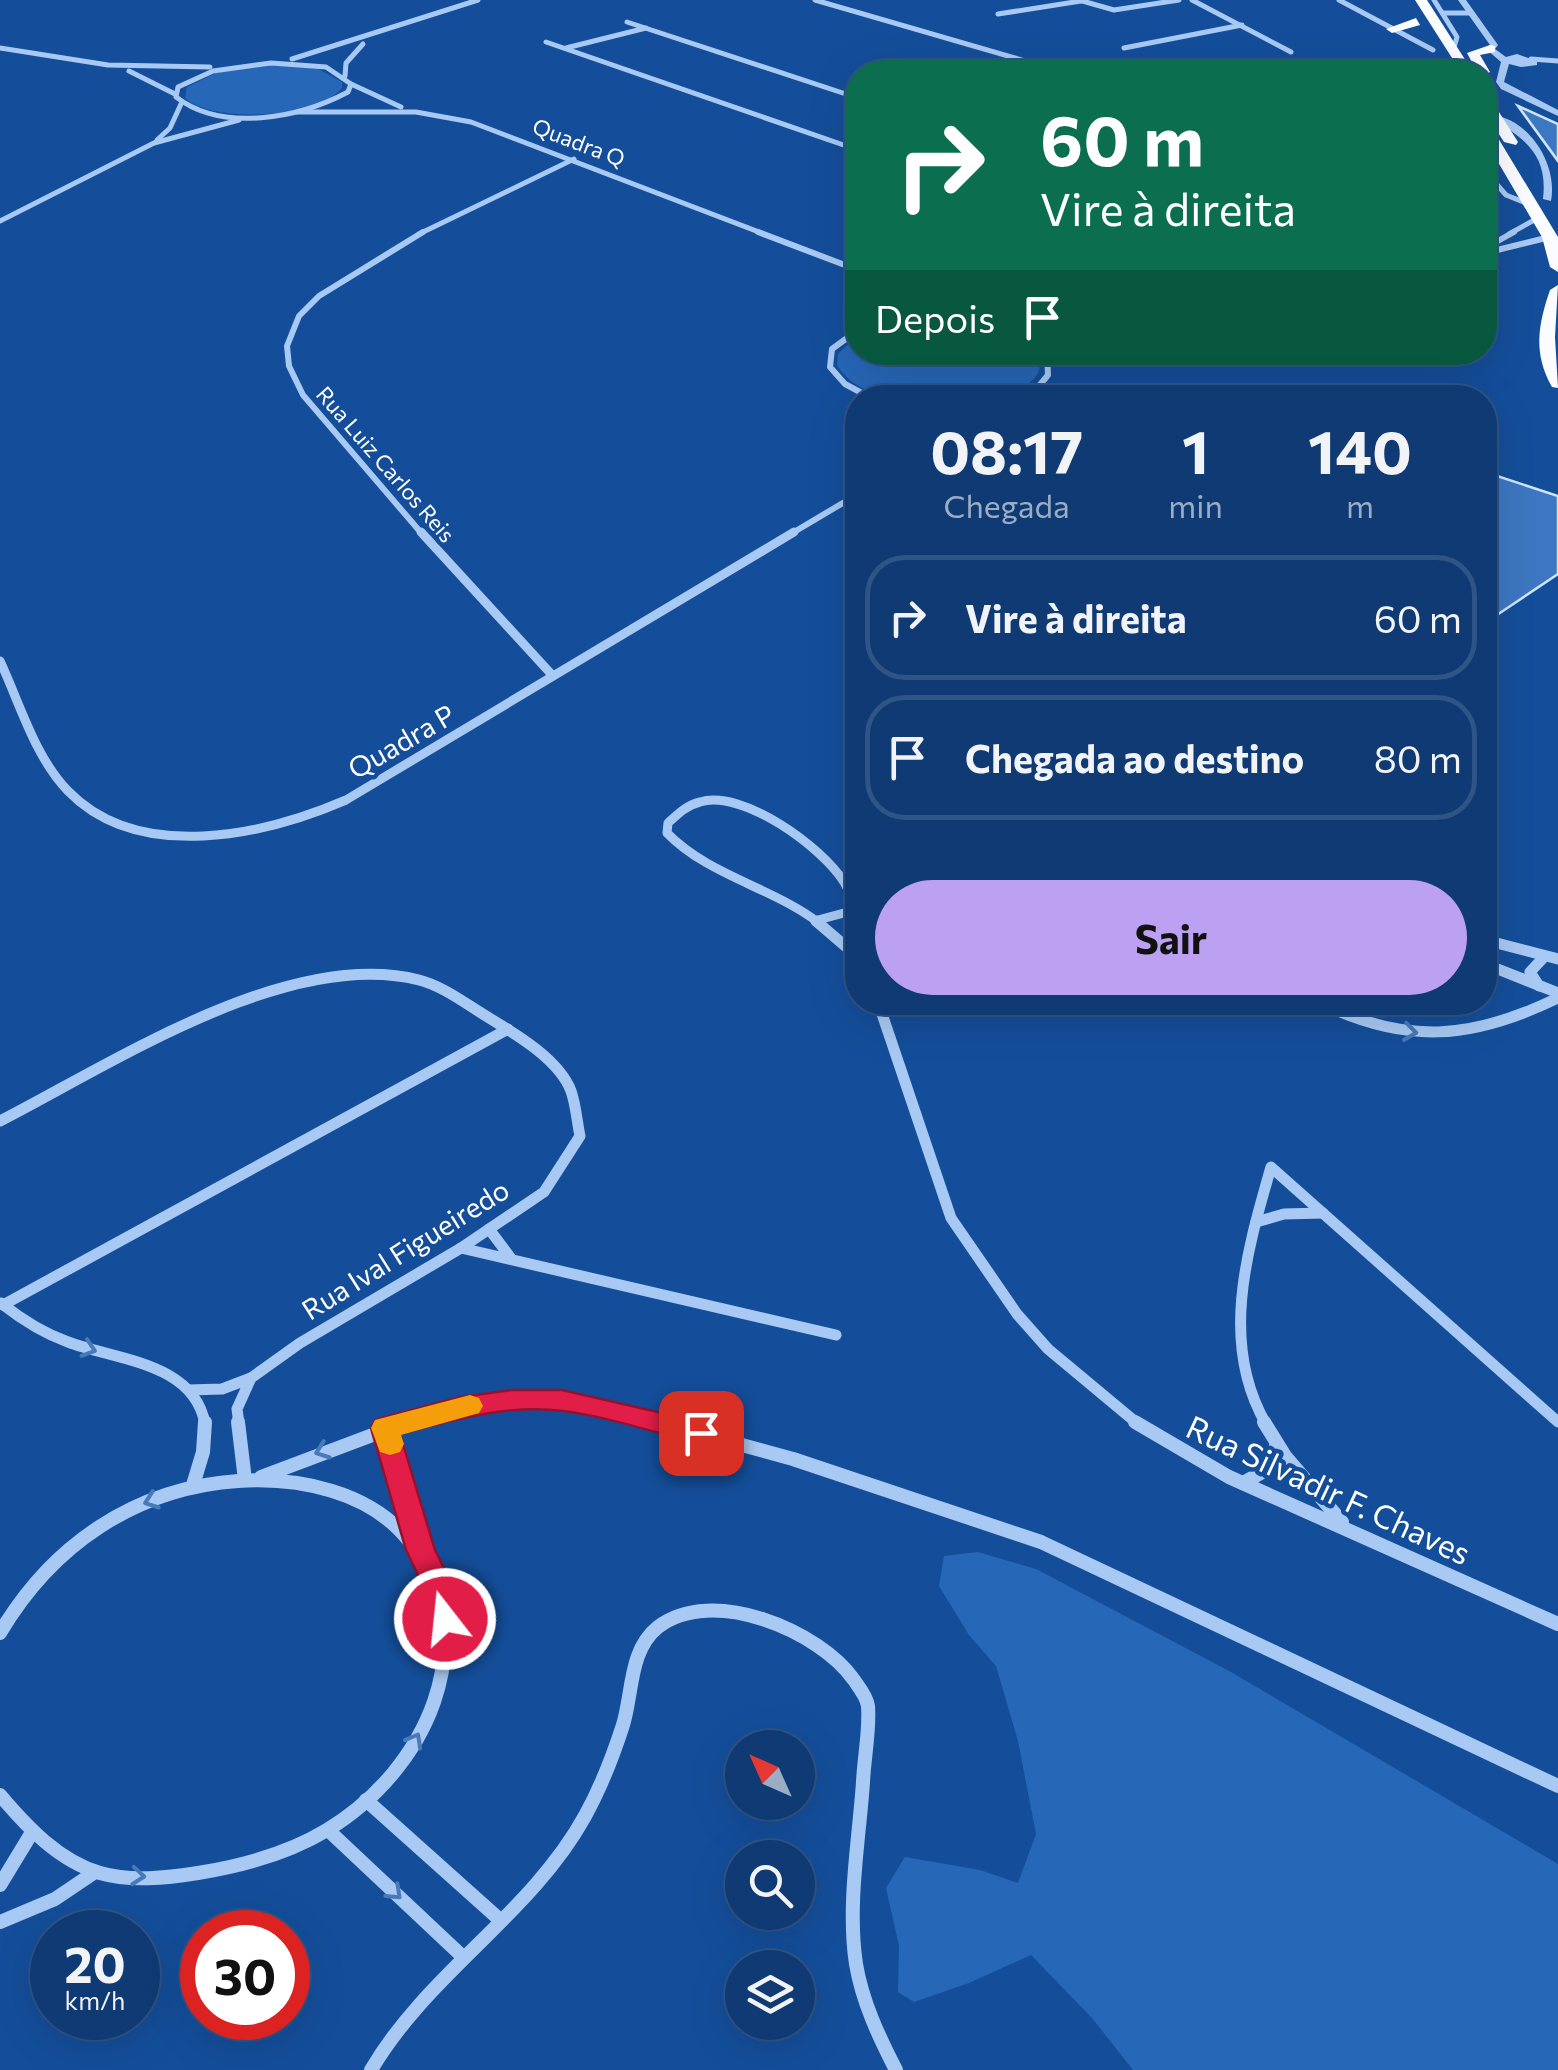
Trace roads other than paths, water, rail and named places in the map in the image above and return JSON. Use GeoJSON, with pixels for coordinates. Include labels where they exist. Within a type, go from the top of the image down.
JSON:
{"type":"FeatureCollection","features":[{"type":"Feature","properties":{"kind":"highway"},"geometry":{"type":"LineString","coordinates":[[1403,0],[1436,56]]}},
{"type":"Feature","properties":{"kind":"highway"},"geometry":{"type":"LineString","coordinates":[[1421,0],[1459,60]]}},
{"type":"Feature","properties":{"kind":"highway"},"geometry":{"type":"LineString","coordinates":[[1392,29],[1416,22]]}},
{"type":"Feature","properties":{"kind":"highway"},"geometry":{"type":"LineString","coordinates":[[1476,60],[1473,53],[1491,47]]}},
{"type":"Feature","properties":{"kind":"highway"},"geometry":{"type":"LineString","coordinates":[[1497,143],[1558,214]]}},
{"type":"Feature","properties":{"kind":"highway"},"geometry":{"type":"LineString","coordinates":[[1497,148],[1550,237],[1558,267]]}},
{"type":"Feature","properties":{"kind":"highway"},"geometry":{"type":"LineString","coordinates":[[1558,290],[1544,338],[1545,353],[1558,383]]}},
{"type":"Feature","properties":{"kind":"street"},"geometry":{"type":"LineString","coordinates":[[271,63],[372,38],[410,20],[478,0]]}},
{"type":"Feature","properties":{"kind":"street"},"geometry":{"type":"LineString","coordinates":[[815,0],[1022,60]]}},
{"type":"Feature","properties":{"kind":"street"},"geometry":{"type":"LineString","coordinates":[[998,14],[1080,0],[1114,10],[1179,0]]}},
{"type":"Feature","properties":{"kind":"street"},"geometry":{"type":"LineString","coordinates":[[1192,0],[1290,52]]}},
{"type":"Feature","properties":{"kind":"street"},"geometry":{"type":"LineString","coordinates":[[1339,0],[1436,56]]}},
{"type":"Feature","properties":{"kind":"street"},"geometry":{"type":"LineString","coordinates":[[1434,0],[1456,38],[1453,51]]}},
{"type":"Feature","properties":{"kind":"street"},"geometry":{"type":"LineString","coordinates":[[1462,0],[1491,47],[1506,62],[1520,66],[1532,61]]}},
{"type":"Feature","properties":{"kind":"street"},"geometry":{"type":"LineString","coordinates":[[1443,13],[1471,13]]}},
{"type":"Feature","properties":{"kind":"street"},"geometry":{"type":"LineString","coordinates":[[627,22],[845,94]]}},
{"type":"Feature","properties":{"kind":"street"},"geometry":{"type":"LineString","coordinates":[[1124,48],[1242,25]]}},
{"type":"Feature","properties":{"kind":"street"},"geometry":{"type":"LineString","coordinates":[[564,49],[646,28]]}},
{"type":"Feature","properties":{"kind":"street"},"geometry":{"type":"LineString","coordinates":[[345,76],[352,55],[372,38]]}},
{"type":"Feature","properties":{"kind":"street"},"geometry":{"type":"LineString","coordinates":[[546,42],[845,146]]}},
{"type":"Feature","properties":{"kind":"street"},"geometry":{"type":"LineString","coordinates":[[0,48],[108,65],[308,64],[345,76],[350,84],[386,103],[416,112]]}},
{"type":"Feature","properties":{"kind":"street"},"geometry":{"type":"LineString","coordinates":[[1506,62],[1558,61]]}},
{"type":"Feature","properties":{"kind":"street"},"geometry":{"type":"LineString","coordinates":[[1506,62],[1500,82],[1504,86],[1558,113]]}},
{"type":"Feature","properties":{"kind":"street"},"geometry":{"type":"LineString","coordinates":[[108,65],[152,79],[175,94],[181,104],[212,114],[260,116]]}},
{"type":"Feature","properties":{"kind":"street"},"geometry":{"type":"LineString","coordinates":[[175,94],[186,81],[231,67]]}},
{"type":"Feature","properties":{"kind":"street"},"geometry":{"type":"LineString","coordinates":[[0,218],[154,143],[337,100],[350,84]]}},
{"type":"Feature","properties":{"kind":"street"},"geometry":{"type":"LineString","coordinates":[[154,143],[170,128],[181,104]]}},
{"type":"Feature","properties":{"kind":"street","name":"Quadra Q"},"geometry":{"type":"LineString","coordinates":[[297,112],[416,112],[470,122],[836,262]]}},
{"type":"Feature","properties":{"kind":"street"},"geometry":{"type":"LineString","coordinates":[[1497,135],[1531,140],[1543,154],[1555,180],[1548,199]]}},
{"type":"Feature","properties":{"kind":"street"},"geometry":{"type":"LineString","coordinates":[[1543,154],[1558,152]]}},
{"type":"Feature","properties":{"kind":"street","name":"Rua Luiz Carlos Reis"},"geometry":{"type":"LineString","coordinates":[[553,676],[447,563],[303,395],[285,357],[297,318],[331,286],[574,159]]}},
{"type":"Feature","properties":{"kind":"street"},"geometry":{"type":"LineString","coordinates":[[1497,185],[1535,212],[1497,241]]}},
{"type":"Feature","properties":{"kind":"street"},"geometry":{"type":"LineString","coordinates":[[1497,248],[1550,237]]}},
{"type":"Feature","properties":{"kind":"street"},"geometry":{"type":"LineString","coordinates":[[836,262],[845,265]]}},
{"type":"Feature","properties":{"kind":"street"},"geometry":{"type":"LineString","coordinates":[[836,262],[845,269]]}},
{"type":"Feature","properties":{"kind":"street"},"geometry":{"type":"LineString","coordinates":[[845,337],[828,355],[828,368],[845,386]]}},
{"type":"Feature","properties":{"kind":"street"},"geometry":{"type":"LineString","coordinates":[[842,504],[845,500]]}},
{"type":"Feature","properties":{"kind":"street","name":"Quadra P"},"geometry":{"type":"LineString","coordinates":[[0,662],[52,768],[67,790],[86,807],[112,820],[148,828],[221,834],[266,828],[346,800],[845,502]]}},
{"type":"Feature","properties":{"kind":"street"},"geometry":{"type":"LineString","coordinates":[[845,886],[842,878],[784,826],[744,802],[702,801],[668,822],[667,833],[688,854],[756,885],[816,920],[845,946]]}},
{"type":"Feature","properties":{"kind":"street"},"geometry":{"type":"LineString","coordinates":[[816,920],[845,916]]}},
{"type":"Feature","properties":{"kind":"street"},"geometry":{"type":"LineString","coordinates":[[1497,943],[1558,958]]}},
{"type":"Feature","properties":{"kind":"street"},"geometry":{"type":"LineString","coordinates":[[1540,987],[1530,972],[1544,956]]}},
{"type":"Feature","properties":{"kind":"street"},"geometry":{"type":"LineString","coordinates":[[1497,969],[1558,995]]}},
{"type":"Feature","properties":{"kind":"street","name":"Rua Ival Figueiredo"},"geometry":{"type":"LineString","coordinates":[[0,1121],[224,1007],[303,981],[384,974],[422,980],[508,1029],[557,1068],[571,1090],[580,1136],[544,1192],[250,1378]]}},
{"type":"Feature","properties":{"kind":"street"},"geometry":{"type":"LineString","coordinates":[[1343,1015],[1355,1021],[1434,1035],[1506,1024],[1558,995]]}},
{"type":"Feature","properties":{"kind":"street","name":"Rua Silvadir F. Chaves"},"geometry":{"type":"LineString","coordinates":[[882,1015],[951,1218],[1016,1314],[1087,1384],[1168,1445],[1558,1624]]}},
{"type":"Feature","properties":{"kind":"street"},"geometry":{"type":"LineString","coordinates":[[193,1485],[206,1436],[205,1418],[189,1390],[164,1373],[69,1343],[30,1325],[1,1304],[508,1029]]}},
{"type":"Feature","properties":{"kind":"street"},"geometry":{"type":"LineString","coordinates":[[1346,1526],[1277,1444],[1246,1380],[1237,1332],[1256,1222],[1272,1167],[1558,1422]]}},
{"type":"Feature","properties":{"kind":"street"},"geometry":{"type":"LineString","coordinates":[[1256,1222],[1284,1214],[1323,1213]]}},
{"type":"Feature","properties":{"kind":"street"},"geometry":{"type":"LineString","coordinates":[[489,1229],[510,1258]]}},
{"type":"Feature","properties":{"kind":"street"},"geometry":{"type":"LineString","coordinates":[[461,1248],[551,1272],[836,1334]]}},
{"type":"Feature","properties":{"kind":"street"},"geometry":{"type":"LineString","coordinates":[[189,1390],[222,1389],[250,1378]]}},
{"type":"Feature","properties":{"kind":"street"},"geometry":{"type":"LineString","coordinates":[[245,1480],[237,1408],[250,1378]]}},
{"type":"Feature","properties":{"kind":"street"},"geometry":{"type":"LineString","coordinates":[[0,1632],[16,1601],[65,1549],[126,1510],[193,1485],[260,1477],[385,1428],[460,1407],[511,1400],[562,1400],[613,1410],[793,1460],[1041,1542],[1558,1786]]}},
{"type":"Feature","properties":{"kind":"street"},"geometry":{"type":"LineString","coordinates":[[0,1795],[31,1834],[95,1872],[161,1878],[242,1867],[328,1830],[366,1800],[410,1752],[438,1698],[448,1644],[442,1594],[420,1550],[385,1428]]}},
{"type":"Feature","properties":{"kind":"street"},"geometry":{"type":"LineString","coordinates":[[1244,1483],[1266,1470],[1277,1444]]}},
{"type":"Feature","properties":{"kind":"street"},"geometry":{"type":"LineString","coordinates":[[260,1477],[325,1486],[379,1510],[420,1550]]}},
{"type":"Feature","properties":{"kind":"street"},"geometry":{"type":"LineString","coordinates":[[371,2070],[400,2023],[552,1866],[586,1810],[626,1716],[638,1656],[651,1636],[685,1612],[720,1610],[806,1634],[834,1653],[852,1673],[868,1704],[853,1928],[856,1966],[874,2026],[896,2070]]}},
{"type":"Feature","properties":{"kind":"street"},"geometry":{"type":"LineString","coordinates":[[366,1800],[500,1919]]}},
{"type":"Feature","properties":{"kind":"street"},"geometry":{"type":"LineString","coordinates":[[328,1830],[462,1956]]}},
{"type":"Feature","properties":{"kind":"street"},"geometry":{"type":"LineString","coordinates":[[0,1885],[31,1834]]}},
{"type":"Feature","properties":{"kind":"street"},"geometry":{"type":"LineString","coordinates":[[0,1922],[55,1899],[95,1872]]}}]}
